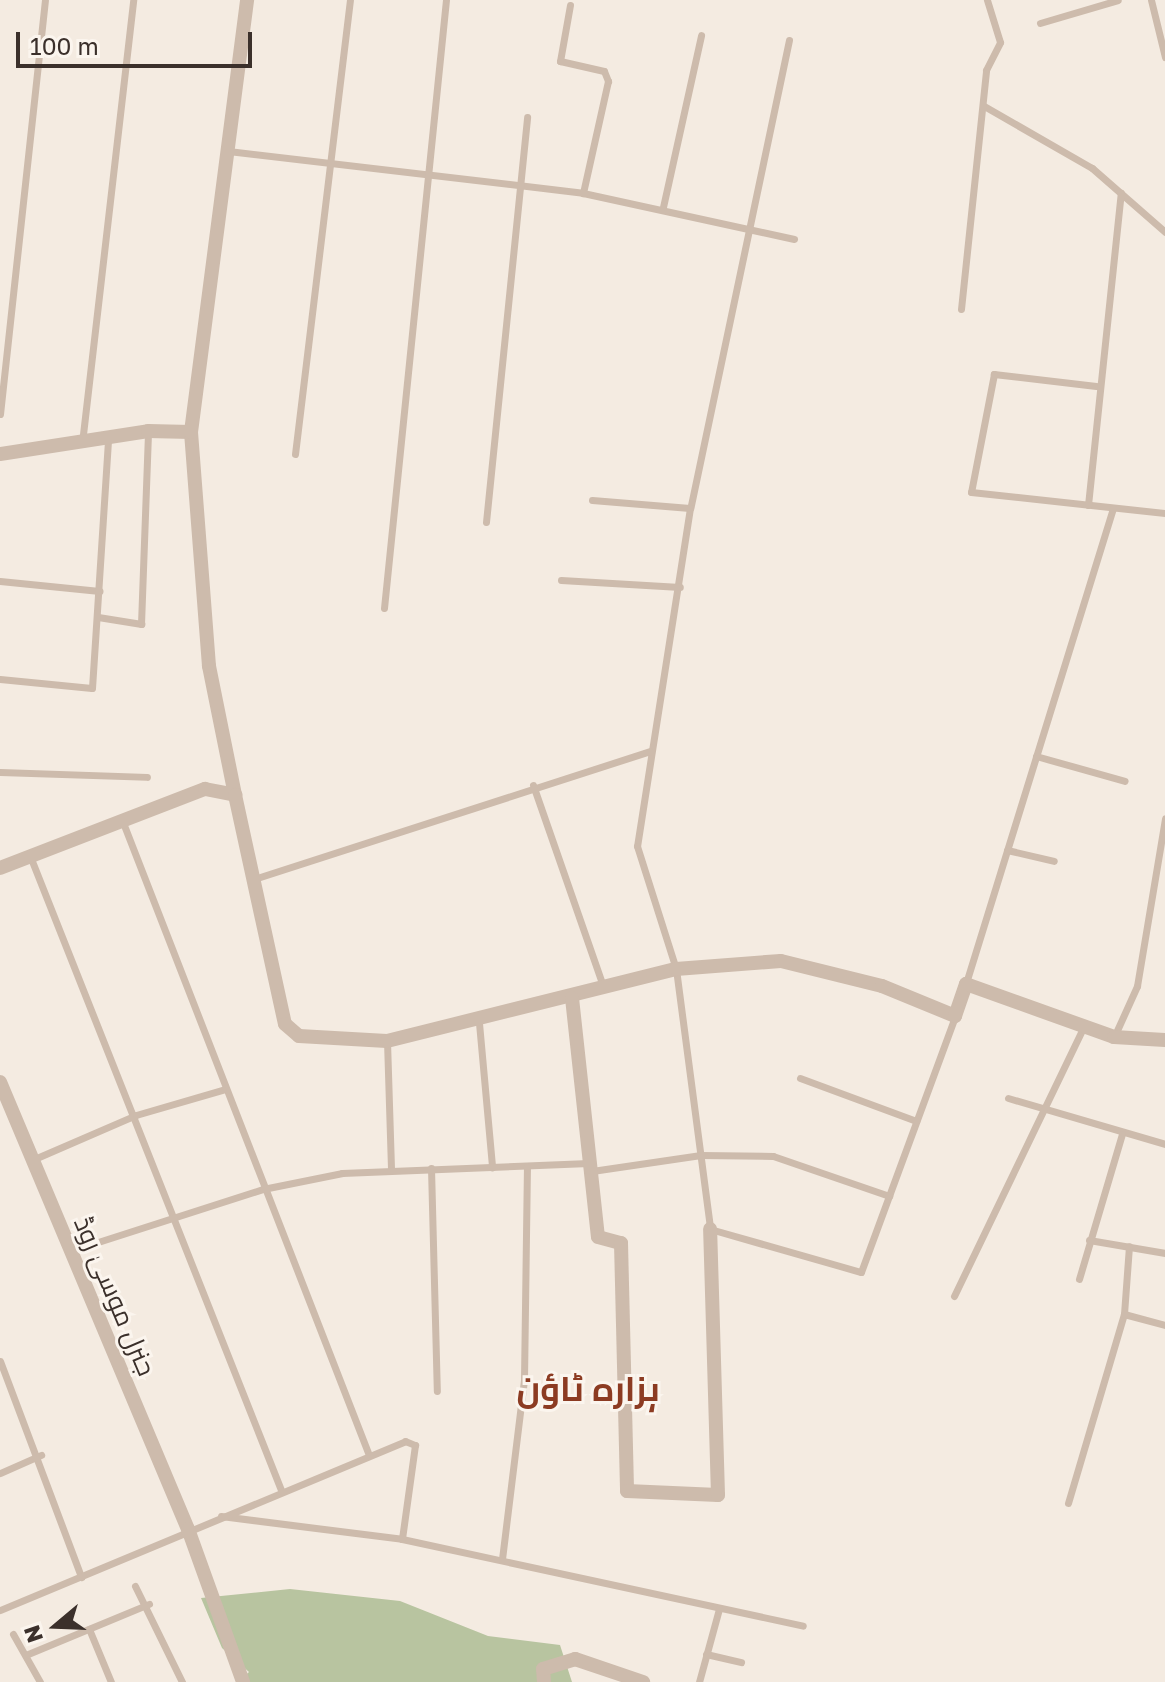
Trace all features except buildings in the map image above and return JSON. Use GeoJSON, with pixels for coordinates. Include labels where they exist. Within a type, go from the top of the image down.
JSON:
{"type":"FeatureCollection","features":[{"type":"Feature","properties":{"kind":"street"},"geometry":{"type":"LineString","coordinates":[[247,0],[191,432],[209,666],[235,795],[290,1033],[387,1041],[479,1023],[676,969],[781,961],[857,978],[955,1016],[966,984],[1114,1037],[1165,1040]]}},
{"type":"Feature","properties":{"kind":"street"},"geometry":{"type":"LineString","coordinates":[[0,454],[108,441],[148,431],[191,432]]}},
{"type":"Feature","properties":{"kind":"street"},"geometry":{"type":"LineString","coordinates":[[0,868],[205,789],[235,795]]}},
{"type":"Feature","properties":{"kind":"street"},"geometry":{"type":"LineString","coordinates":[[572,998],[598,1237],[621,1243],[627,1491],[718,1495],[710,1229]]}},
{"type":"Feature","properties":{"kind":"street","name":"جنرل موسیٰ روڈ"},"geometry":{"type":"LineString","coordinates":[[0,1082],[188,1529],[243,1682]]}},
{"type":"Feature","properties":{"kind":"street"},"geometry":{"type":"LineString","coordinates":[[544,1682],[543,1669],[575,1659],[643,1682]]}},
{"type":"Feature","properties":{"kind":"lane"},"geometry":{"type":"LineString","coordinates":[[0,414],[45,0]]}},
{"type":"Feature","properties":{"kind":"lane"},"geometry":{"type":"LineString","coordinates":[[82,445],[133,0]]}},
{"type":"Feature","properties":{"kind":"lane"},"geometry":{"type":"LineString","coordinates":[[295,454],[350,0]]}},
{"type":"Feature","properties":{"kind":"lane"},"geometry":{"type":"LineString","coordinates":[[384,608],[446,0]]}},
{"type":"Feature","properties":{"kind":"lane"},"geometry":{"type":"LineString","coordinates":[[961,309],[986,70],[1000,42],[987,0]]}},
{"type":"Feature","properties":{"kind":"lane"},"geometry":{"type":"LineString","coordinates":[[1040,23],[1118,0]]}},
{"type":"Feature","properties":{"kind":"lane"},"geometry":{"type":"LineString","coordinates":[[1151,0],[1165,57]]}},
{"type":"Feature","properties":{"kind":"lane"},"geometry":{"type":"LineString","coordinates":[[570,5],[560,61],[604,71],[608,81],[583,193]]}},
{"type":"Feature","properties":{"kind":"lane"},"geometry":{"type":"LineString","coordinates":[[663,207],[701,35]]}},
{"type":"Feature","properties":{"kind":"lane"},"geometry":{"type":"LineString","coordinates":[[789,40],[746,228],[690,508],[637,846],[676,969],[710,1229],[854,1275],[889,1196],[955,1016]]}},
{"type":"Feature","properties":{"kind":"lane"},"geometry":{"type":"LineString","coordinates":[[984,106],[1092,168],[1165,232]]}},
{"type":"Feature","properties":{"kind":"lane"},"geometry":{"type":"LineString","coordinates":[[486,522],[527,117]]}},
{"type":"Feature","properties":{"kind":"lane"},"geometry":{"type":"LineString","coordinates":[[227,150],[330,167],[583,193],[663,207],[794,239]]}},
{"type":"Feature","properties":{"kind":"lane"},"geometry":{"type":"LineString","coordinates":[[1088,505],[1096,386],[1121,193]]}},
{"type":"Feature","properties":{"kind":"lane"},"geometry":{"type":"LineString","coordinates":[[1096,386],[994,374],[971,492],[1165,513]]}},
{"type":"Feature","properties":{"kind":"lane"},"geometry":{"type":"LineString","coordinates":[[98,617],[141,624],[148,431]]}},
{"type":"Feature","properties":{"kind":"lane"},"geometry":{"type":"LineString","coordinates":[[0,679],[92,688],[108,441]]}},
{"type":"Feature","properties":{"kind":"lane"},"geometry":{"type":"LineString","coordinates":[[592,500],[690,508]]}},
{"type":"Feature","properties":{"kind":"lane"},"geometry":{"type":"LineString","coordinates":[[966,984],[1113,508]]}},
{"type":"Feature","properties":{"kind":"lane"},"geometry":{"type":"LineString","coordinates":[[561,580],[680,587]]}},
{"type":"Feature","properties":{"kind":"lane"},"geometry":{"type":"LineString","coordinates":[[0,581],[99,591]]}},
{"type":"Feature","properties":{"kind":"lane"},"geometry":{"type":"LineString","coordinates":[[254,879],[533,785],[650,751]]}},
{"type":"Feature","properties":{"kind":"lane"},"geometry":{"type":"LineString","coordinates":[[1036,756],[1125,781]]}},
{"type":"Feature","properties":{"kind":"lane"},"geometry":{"type":"LineString","coordinates":[[0,772],[147,777]]}},
{"type":"Feature","properties":{"kind":"lane"},"geometry":{"type":"LineString","coordinates":[[533,785],[604,988]]}},
{"type":"Feature","properties":{"kind":"lane"},"geometry":{"type":"LineString","coordinates":[[1114,1037],[1137,986],[1165,818]]}},
{"type":"Feature","properties":{"kind":"lane"},"geometry":{"type":"LineString","coordinates":[[122,819],[222,1090],[369,1455]]}},
{"type":"Feature","properties":{"kind":"lane"},"geometry":{"type":"LineString","coordinates":[[1007,850],[1054,861]]}},
{"type":"Feature","properties":{"kind":"lane"},"geometry":{"type":"LineString","coordinates":[[30,856],[176,1215],[281,1490]]}},
{"type":"Feature","properties":{"kind":"lane"},"geometry":{"type":"LineString","coordinates":[[479,1023],[492,1167]]}},
{"type":"Feature","properties":{"kind":"lane"},"geometry":{"type":"LineString","coordinates":[[954,1296],[1084,1026]]}},
{"type":"Feature","properties":{"kind":"lane"},"geometry":{"type":"LineString","coordinates":[[387,1041],[391,1168]]}},
{"type":"Feature","properties":{"kind":"lane"},"geometry":{"type":"LineString","coordinates":[[800,1078],[916,1121]]}},
{"type":"Feature","properties":{"kind":"lane"},"geometry":{"type":"LineString","coordinates":[[32,1160],[136,1115],[222,1090]]}},
{"type":"Feature","properties":{"kind":"lane"},"geometry":{"type":"LineString","coordinates":[[1008,1098],[1042,1114],[1165,1144]]}},
{"type":"Feature","properties":{"kind":"lane"},"geometry":{"type":"LineString","coordinates":[[1079,1279],[1122,1134]]}},
{"type":"Feature","properties":{"kind":"lane"},"geometry":{"type":"LineString","coordinates":[[70,1251],[263,1189],[391,1168],[592,1167],[701,1155],[773,1156],[889,1196]]}},
{"type":"Feature","properties":{"kind":"lane"},"geometry":{"type":"LineString","coordinates":[[502,1559],[524,1379],[527,1166]]}},
{"type":"Feature","properties":{"kind":"lane"},"geometry":{"type":"LineString","coordinates":[[431,1168],[437,1391]]}},
{"type":"Feature","properties":{"kind":"lane"},"geometry":{"type":"LineString","coordinates":[[1089,1240],[1165,1253]]}},
{"type":"Feature","properties":{"kind":"lane"},"geometry":{"type":"LineString","coordinates":[[1068,1503],[1124,1314],[1129,1246]]}},
{"type":"Feature","properties":{"kind":"lane"},"geometry":{"type":"LineString","coordinates":[[1124,1314],[1165,1325]]}},
{"type":"Feature","properties":{"kind":"lane"},"geometry":{"type":"LineString","coordinates":[[0,1361],[41,1455],[81,1577]]}},
{"type":"Feature","properties":{"kind":"lane"},"geometry":{"type":"LineString","coordinates":[[0,1610],[281,1490],[405,1441],[415,1445],[402,1539]]}},
{"type":"Feature","properties":{"kind":"lane"},"geometry":{"type":"LineString","coordinates":[[0,1473],[41,1455]]}},
{"type":"Feature","properties":{"kind":"lane"},"geometry":{"type":"LineString","coordinates":[[221,1516],[402,1539],[803,1626]]}},
{"type":"Feature","properties":{"kind":"lane"},"geometry":{"type":"LineString","coordinates":[[135,1586],[149,1604],[182,1682]]}},
{"type":"Feature","properties":{"kind":"lane"},"geometry":{"type":"LineString","coordinates":[[28,1654],[149,1604]]}},
{"type":"Feature","properties":{"kind":"lane"},"geometry":{"type":"LineString","coordinates":[[699,1682],[719,1609]]}},
{"type":"Feature","properties":{"kind":"lane"},"geometry":{"type":"LineString","coordinates":[[89,1629],[111,1682]]}},
{"type":"Feature","properties":{"kind":"lane"},"geometry":{"type":"LineString","coordinates":[[13,1634],[28,1654],[40,1682]]}},
{"type":"Feature","properties":{"kind":"lane"},"geometry":{"type":"LineString","coordinates":[[706,1654],[741,1662]]}},
{"type":"Feature","properties":{"kind":"green space"},"geometry":{"type":"Polygon","coordinates":[[[290,1589],[400,1601],[488,1636],[560,1645],[572,1682],[238,1682],[249,1672],[222,1648],[201,1598],[290,1589]]]}},
{"type":"Feature","properties":{"kind":"district","name":"ہزارہ ٹاؤن"},"geometry":{"type":"Point","coordinates":[588,1389]}}]}
